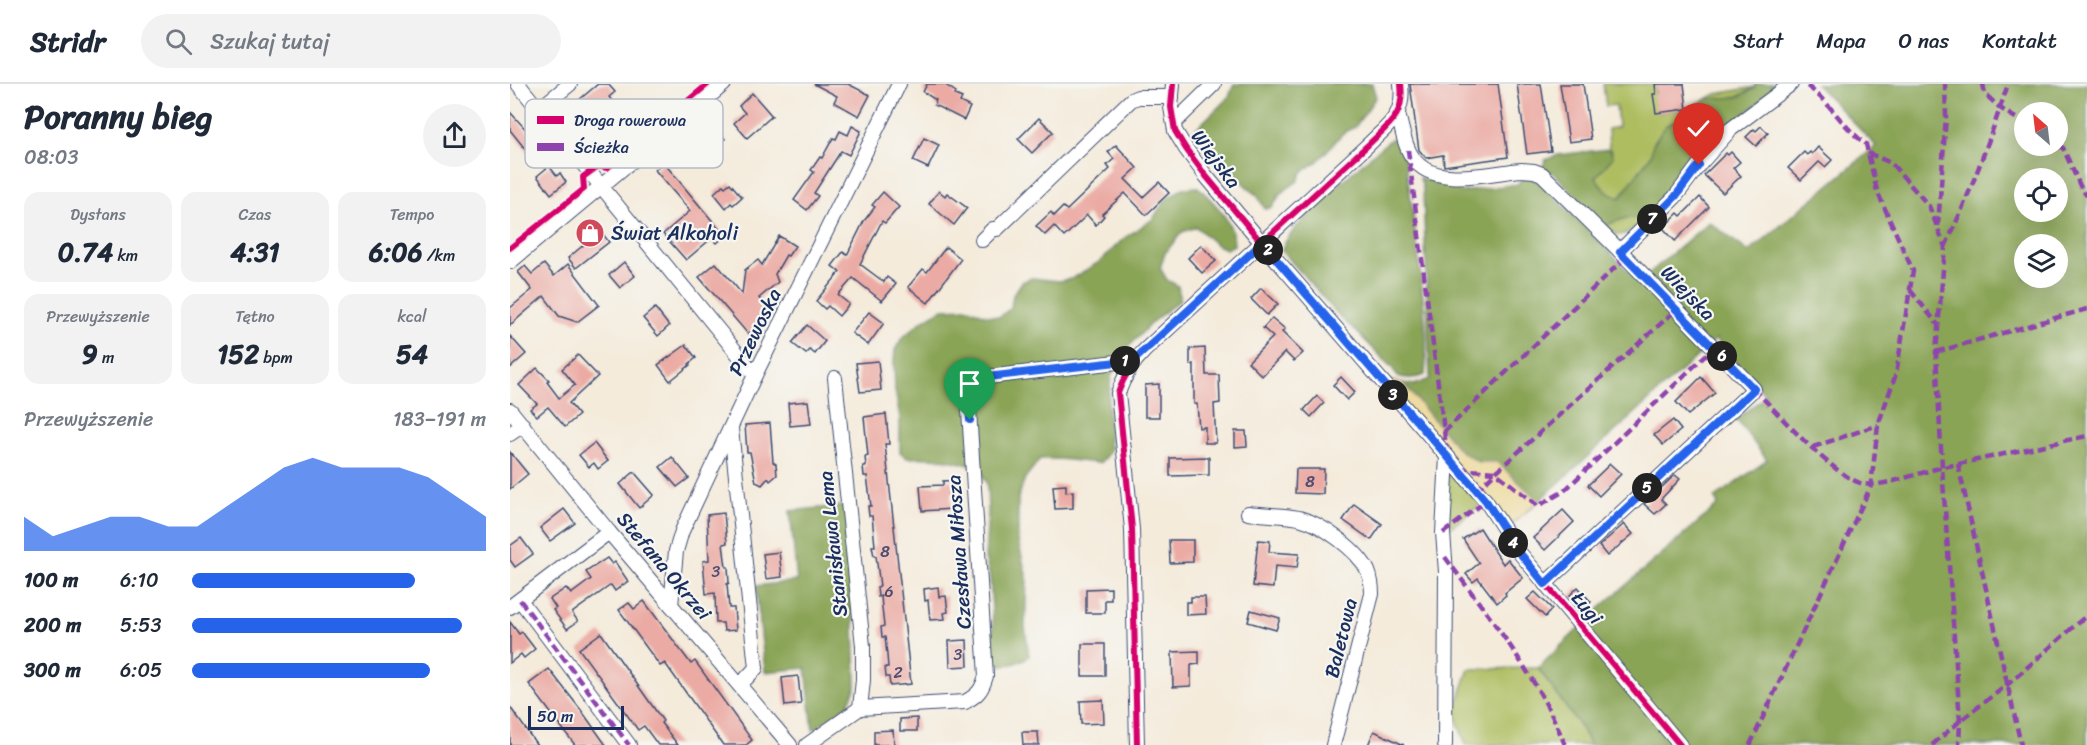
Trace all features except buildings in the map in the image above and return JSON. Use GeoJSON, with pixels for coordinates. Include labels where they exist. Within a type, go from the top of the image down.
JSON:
{"type":"FeatureCollection","features":[{"type":"Feature","properties":{"kind":"street"},"geometry":{"type":"LineString","coordinates":[[518,84],[531,99]]}},
{"type":"Feature","properties":{"kind":"street"},"geometry":{"type":"LineString","coordinates":[[551,99],[570,84]]}},
{"type":"Feature","properties":{"kind":"street"},"geometry":{"type":"LineString","coordinates":[[706,99],[724,84]]}},
{"type":"Feature","properties":{"kind":"street","name":"Przewoska"},"geometry":{"type":"LineString","coordinates":[[670,604],[676,551],[682,531],[755,375],[899,84]]}},
{"type":"Feature","properties":{"kind":"street"},"geometry":{"type":"LineString","coordinates":[[1174,123],[1214,84]]}},
{"type":"Feature","properties":{"kind":"street"},"geometry":{"type":"LineString","coordinates":[[1137,745],[1132,529],[1118,393],[1125,375],[1134,360],[1368,145],[1398,114],[1401,104],[1401,84]]}},
{"type":"Feature","properties":{"kind":"street"},"geometry":{"type":"LineString","coordinates":[[1620,252],[1675,197],[1699,165],[1731,129],[1791,84]]}},
{"type":"Feature","properties":{"kind":"street","name":"Wiejska"},"geometry":{"type":"LineString","coordinates":[[982,240],[993,229],[997,229],[1131,100],[1173,90],[1171,107],[1175,130],[1186,149],[1262,243]]}},
{"type":"Feature","properties":{"kind":"street","name":"Wiejska"},"geometry":{"type":"LineString","coordinates":[[1398,114],[1408,150],[1423,169],[1443,176],[1522,170],[1542,174],[1754,389]]}},
{"type":"Feature","properties":{"kind":"street"},"geometry":{"type":"LineString","coordinates":[[586,168],[755,375]]}},
{"type":"Feature","properties":{"kind":"street"},"geometry":{"type":"LineString","coordinates":[[510,262],[624,168]]}},
{"type":"Feature","properties":{"kind":"street","name":"Ługi"},"geometry":{"type":"LineString","coordinates":[[1262,243],[1486,501],[1519,552],[1680,745]]}},
{"type":"Feature","properties":{"kind":"street","name":"Czesława Miłosza"},"geometry":{"type":"LineString","coordinates":[[860,708],[965,702],[976,696],[982,688],[986,676],[969,395],[974,384],[987,377],[1134,360]]}},
{"type":"Feature","properties":{"kind":"street","name":"Stanisława Lema"},"geometry":{"type":"LineString","coordinates":[[835,378],[862,646],[863,680],[860,708]]}},
{"type":"Feature","properties":{"kind":"street","name":"Ługi"},"geometry":{"type":"LineString","coordinates":[[1545,584],[1754,389]]}},
{"type":"Feature","properties":{"kind":"street","name":"Stefana Okrzei"},"geometry":{"type":"LineString","coordinates":[[510,410],[609,532],[790,745]]}},
{"type":"Feature","properties":{"kind":"street"},"geometry":{"type":"LineString","coordinates":[[510,434],[523,425]]}},
{"type":"Feature","properties":{"kind":"street"},"geometry":{"type":"LineString","coordinates":[[731,429],[756,668],[740,685]]}},
{"type":"Feature","properties":{"kind":"street"},"geometry":{"type":"LineString","coordinates":[[1445,745],[1446,572],[1443,533],[1447,456]]}},
{"type":"Feature","properties":{"kind":"street","name":"Baletowa"},"geometry":{"type":"LineString","coordinates":[[1248,513],[1300,518],[1317,526],[1352,550],[1367,568],[1372,594],[1334,745]]}},
{"type":"Feature","properties":{"kind":"street"},"geometry":{"type":"LineString","coordinates":[[609,532],[515,604],[629,745]]}},
{"type":"Feature","properties":{"kind":"street"},"geometry":{"type":"LineString","coordinates":[[807,745],[860,708]]}},
{"type":"Feature","properties":{"kind":"green space"},"geometry":{"type":"Polygon","coordinates":[[[1234,84],[1372,84],[1376,97],[1355,127],[1343,133],[1318,161],[1301,173],[1298,181],[1281,193],[1272,207],[1265,209],[1257,195],[1225,164],[1196,129],[1229,97],[1234,84]]]}},
{"type":"Feature","properties":{"kind":"green space"},"geometry":{"type":"Polygon","coordinates":[[[1603,84],[1655,84],[1657,113],[1687,109],[1716,94],[1755,87],[1738,97],[1707,100],[1683,117],[1665,126],[1653,144],[1652,155],[1620,198],[1605,190],[1596,177],[1609,161],[1612,151],[1609,149],[1608,129],[1618,127],[1616,105],[1606,106],[1603,84]]]}},
{"type":"Feature","properties":{"kind":"green space"},"geometry":{"type":"Polygon","coordinates":[[[1755,84],[1783,84],[1708,142],[1676,187],[1649,213],[1639,218],[1626,218],[1606,225],[1587,210],[1558,177],[1543,167],[1545,160],[1558,155],[1609,149],[1613,157],[1596,177],[1605,190],[1620,198],[1651,155],[1653,144],[1665,126],[1683,117],[1707,99],[1738,97],[1755,88],[1755,84]]]}},
{"type":"Feature","properties":{"kind":"green space"},"geometry":{"type":"Polygon","coordinates":[[[1816,84],[2087,84],[2087,745],[1590,745],[1581,728],[1538,668],[1602,606],[1718,505],[1715,498],[1767,460],[1736,419],[1766,396],[1716,339],[1539,501],[1497,463],[1479,462],[1459,450],[1403,383],[1414,385],[1430,379],[1423,189],[1420,178],[1439,184],[1448,183],[1461,192],[1518,184],[1523,176],[1534,179],[1548,190],[1639,282],[1709,222],[1749,252],[1876,146],[1816,84]]]}},
{"type":"Feature","properties":{"kind":"green space"},"geometry":{"type":"Polygon","coordinates":[[[1391,139],[1398,139],[1402,143],[1421,278],[1426,363],[1425,375],[1414,378],[1397,376],[1393,369],[1342,319],[1282,251],[1286,241],[1312,211],[1391,139]]]}},
{"type":"Feature","properties":{"kind":"green space"},"geometry":{"type":"Polygon","coordinates":[[[1198,187],[1227,220],[1234,245],[1226,249],[1221,247],[1196,227],[1182,232],[1165,253],[1160,268],[1167,280],[1178,286],[1180,300],[1152,322],[1121,355],[1111,377],[1108,406],[1110,451],[1100,463],[1040,459],[1025,478],[1018,498],[1018,541],[1027,578],[1025,627],[1029,656],[1013,664],[994,665],[989,651],[993,625],[990,577],[985,558],[987,484],[979,468],[943,459],[907,458],[900,452],[900,418],[895,390],[895,350],[902,338],[922,321],[943,309],[969,308],[985,315],[999,317],[1011,308],[1013,295],[1022,282],[1032,278],[1058,281],[1072,279],[1101,261],[1123,239],[1153,219],[1164,201],[1183,188],[1198,187]]]}},
{"type":"Feature","properties":{"kind":"green space"},"geometry":{"type":"Polygon","coordinates":[[[1649,213],[1635,228],[1626,233],[1617,235],[1606,225],[1626,218],[1639,218],[1649,213]]]}},
{"type":"Feature","properties":{"kind":"green space"},"geometry":{"type":"Polygon","coordinates":[[[1447,456],[1486,501],[1443,533],[1447,456]]]}},
{"type":"Feature","properties":{"kind":"green space"},"geometry":{"type":"Polygon","coordinates":[[[850,505],[856,686],[848,705],[813,730],[806,668],[765,672],[756,586],[797,581],[790,511],[850,505]]]}},
{"type":"Feature","properties":{"kind":"green space"},"geometry":{"type":"Polygon","coordinates":[[[1538,668],[1581,728],[1590,745],[1466,745],[1454,712],[1469,669],[1538,668]]]}},
{"type":"Feature","properties":{"kind":"sand"},"geometry":{"type":"Polygon","coordinates":[[[1380,379],[1403,383],[1459,450],[1478,462],[1497,462],[1539,501],[1505,530],[1380,379]]]}},
{"type":"Feature","properties":{"kind":"marked path"},"geometry":{"type":"LineString","coordinates":[[1750,745],[1871,486],[1878,425],[1896,374],[1913,271],[1877,191],[1866,144],[1813,90],[1804,84]]}},
{"type":"Feature","properties":{"kind":"marked path"},"geometry":{"type":"LineString","coordinates":[[1938,226],[1946,116],[1945,84]]}},
{"type":"Feature","properties":{"kind":"marked path"},"geometry":{"type":"LineString","coordinates":[[1983,84],[1985,94],[2014,117]]}},
{"type":"Feature","properties":{"kind":"marked path"},"geometry":{"type":"LineString","coordinates":[[1945,247],[1979,166],[2008,84]]}},
{"type":"Feature","properties":{"kind":"marked path"},"geometry":{"type":"LineString","coordinates":[[1408,150],[1447,454]]}},
{"type":"Feature","properties":{"kind":"marked path"},"geometry":{"type":"LineString","coordinates":[[1868,153],[1891,163],[1929,206],[1945,247],[1936,352],[1960,721],[1959,745]]}},
{"type":"Feature","properties":{"kind":"marked path"},"geometry":{"type":"LineString","coordinates":[[2067,156],[2087,196]]}},
{"type":"Feature","properties":{"kind":"marked path"},"geometry":{"type":"LineString","coordinates":[[1444,432],[1626,257]]}},
{"type":"Feature","properties":{"kind":"marked path"},"geometry":{"type":"LineString","coordinates":[[1910,290],[1939,326]]}},
{"type":"Feature","properties":{"kind":"marked path"},"geometry":{"type":"LineString","coordinates":[[1476,490],[1677,309]]}},
{"type":"Feature","properties":{"kind":"marked path"},"geometry":{"type":"LineString","coordinates":[[1936,352],[2087,309]]}},
{"type":"Feature","properties":{"kind":"marked path"},"geometry":{"type":"LineString","coordinates":[[1459,469],[1495,472],[1538,506],[1564,491],[1713,348]]}},
{"type":"Feature","properties":{"kind":"marked path"},"geometry":{"type":"LineString","coordinates":[[1754,389],[1819,455],[1848,477],[1860,483],[1889,482],[1935,469],[2087,436]]}},
{"type":"Feature","properties":{"kind":"marked path"},"geometry":{"type":"LineString","coordinates":[[1813,447],[1878,425]]}},
{"type":"Feature","properties":{"kind":"marked path"},"geometry":{"type":"LineString","coordinates":[[1958,464],[2021,745]]}},
{"type":"Feature","properties":{"kind":"marked path"},"geometry":{"type":"LineString","coordinates":[[1443,533],[1486,501]]}},
{"type":"Feature","properties":{"kind":"marked path"},"geometry":{"type":"LineString","coordinates":[[1445,557],[1527,671],[1565,745]]}},
{"type":"Feature","properties":{"kind":"marked path"},"geometry":{"type":"LineString","coordinates":[[520,600],[629,745]]}},
{"type":"Feature","properties":{"kind":"marked path"},"geometry":{"type":"LineString","coordinates":[[1932,745],[2007,685],[2087,615]]}},
{"type":"Feature","properties":{"kind":"cycle path"},"geometry":{"type":"LineString","coordinates":[[690,99],[708,84]]}},
{"type":"Feature","properties":{"kind":"cycle path"},"geometry":{"type":"LineString","coordinates":[[1173,84],[1171,107],[1175,131],[1206,176],[1486,501],[1519,552],[1680,745]]}},
{"type":"Feature","properties":{"kind":"cycle path"},"geometry":{"type":"LineString","coordinates":[[1137,745],[1132,529],[1118,393],[1120,387],[1132,365],[1145,350],[1389,125],[1398,112],[1402,95],[1401,84]]}},
{"type":"Feature","properties":{"kind":"cycle path"},"geometry":{"type":"LineString","coordinates":[[510,248],[584,189],[583,177],[595,168]]}},
{"type":"Feature","properties":{"kind":"place","name":"Świat Alkoholi"},"geometry":{"type":"Point","coordinates":[590,233]}},
{"type":"Feature","properties":{"kind":"route"},"geometry":{"type":"LineString","coordinates":[[970,420],[969,395],[974,384],[987,377],[1134,360],[1262,243],[1486,501],[1519,552],[1545,584],[1754,389],[1620,252],[1675,197],[1699,165]]}}]}
